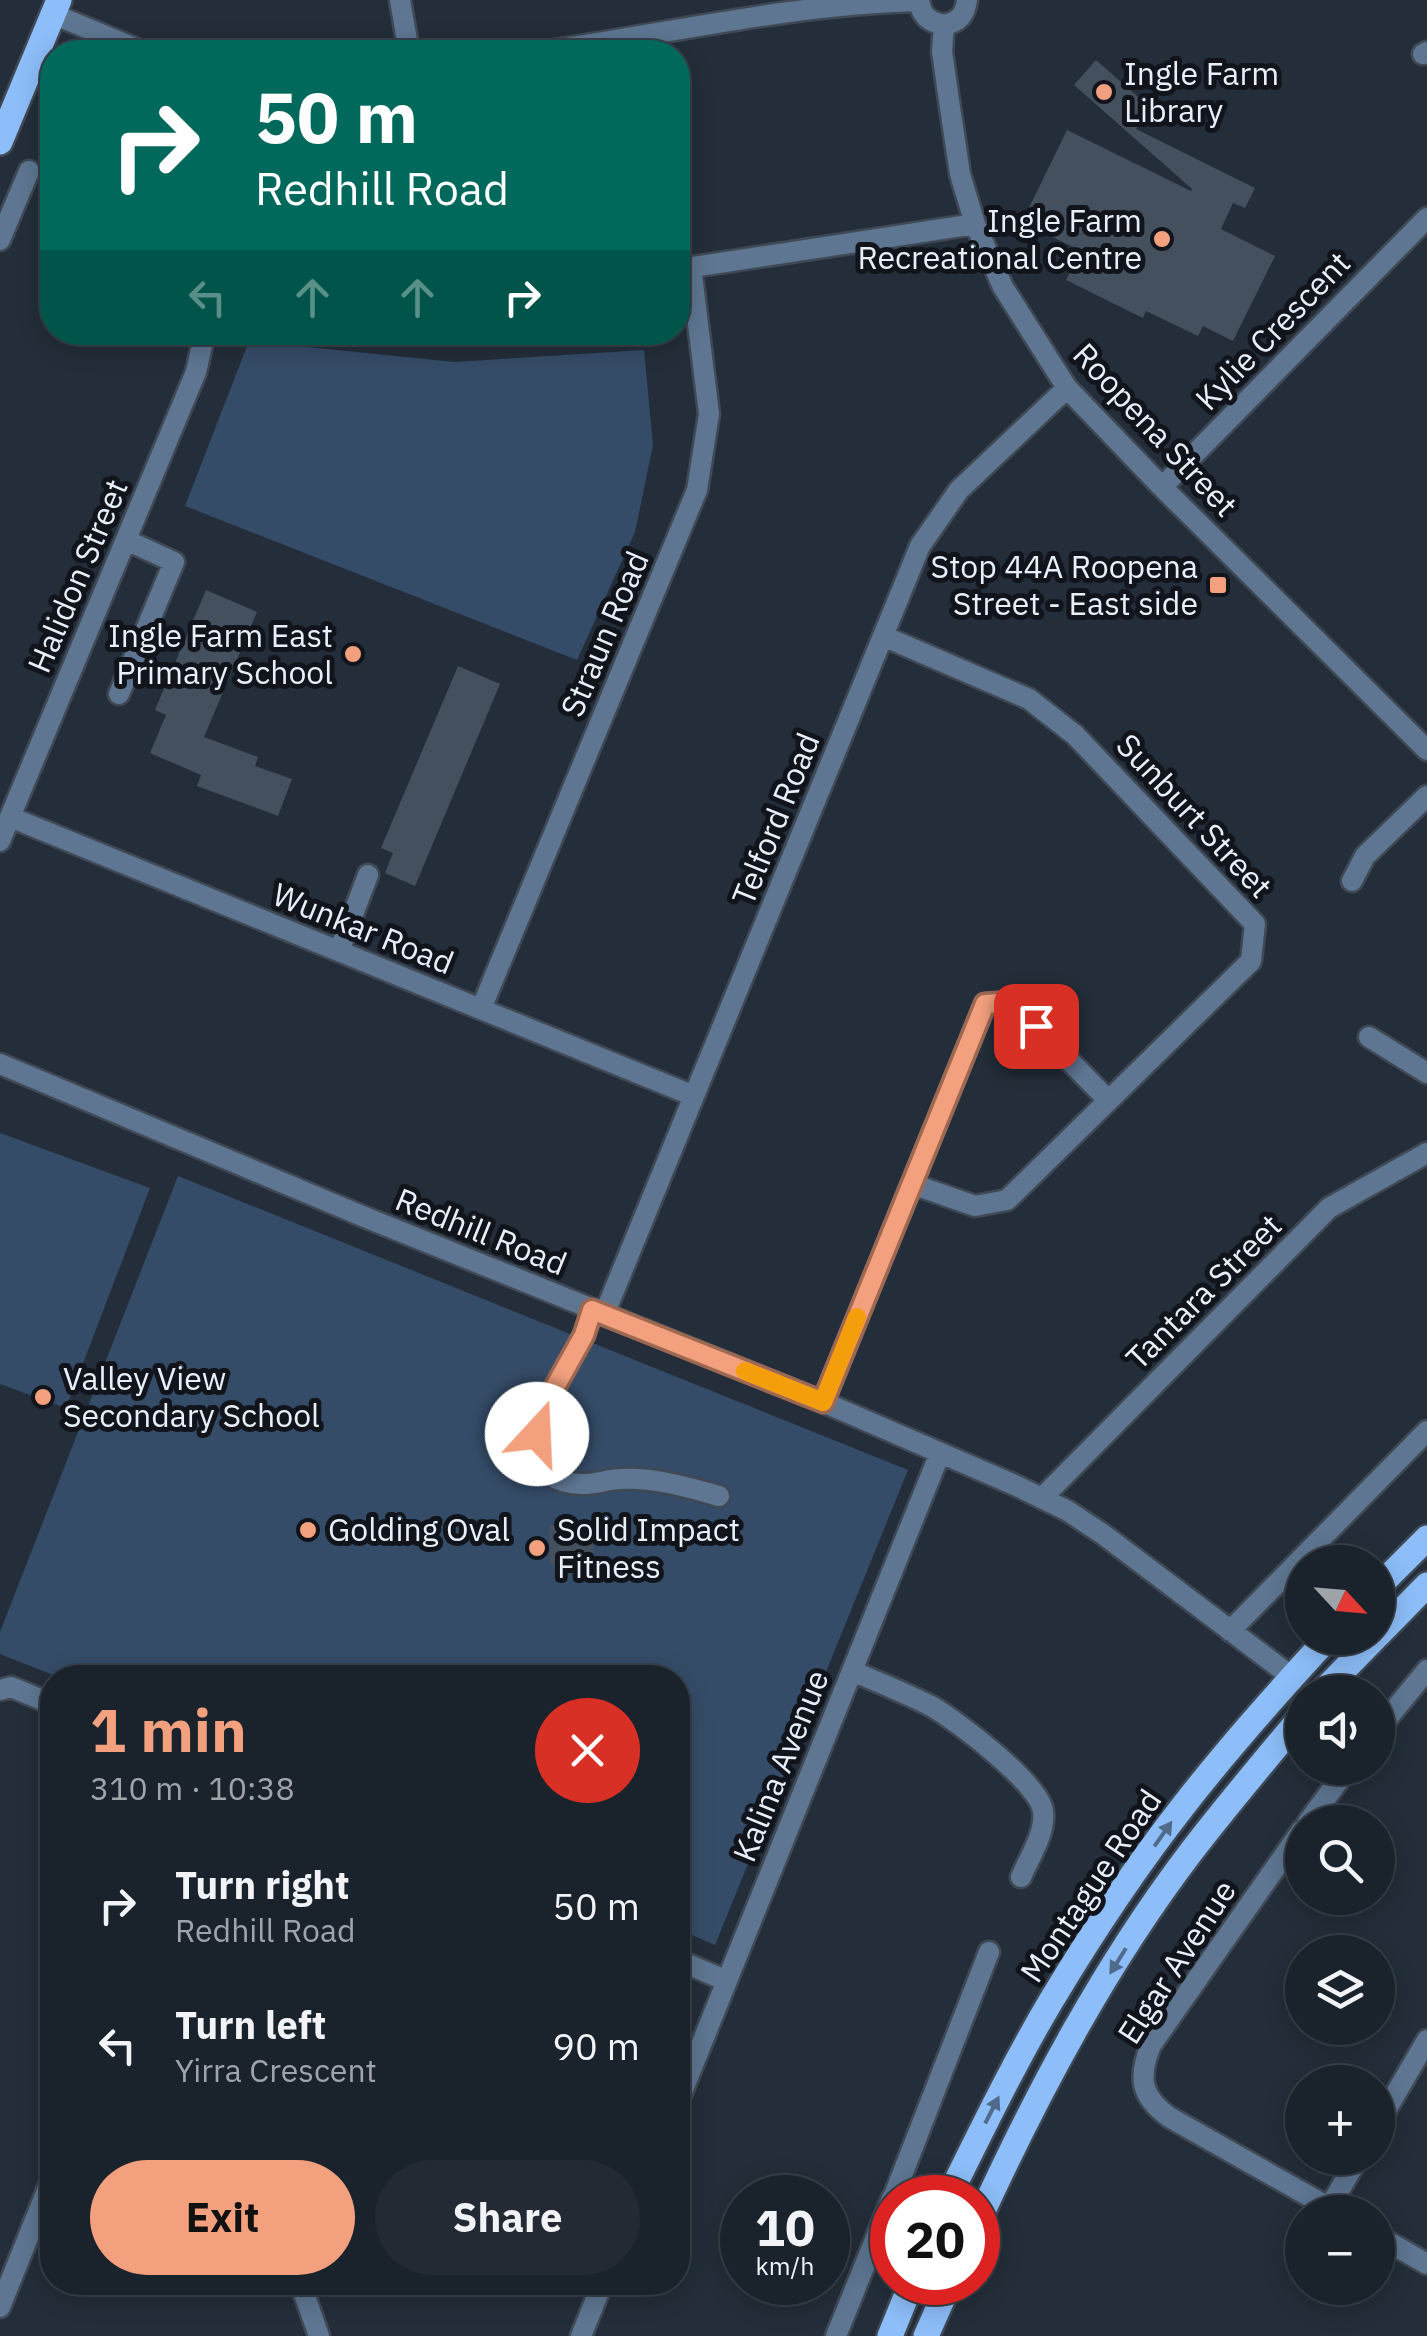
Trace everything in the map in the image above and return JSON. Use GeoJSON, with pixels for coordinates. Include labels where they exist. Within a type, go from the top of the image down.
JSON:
{"type":"FeatureCollection","features":[{"type":"Feature","properties":{"kind":"main road"},"geometry":{"type":"LineString","coordinates":[[42,40],[56,7]]}},
{"type":"Feature","properties":{"kind":"main road"},"geometry":{"type":"LineString","coordinates":[[0,142],[40,46]]}},
{"type":"Feature","properties":{"kind":"main road"},"geometry":{"type":"LineString","coordinates":[[1395,1571],[1427,1538]]}},
{"type":"Feature","properties":{"kind":"main road"},"geometry":{"type":"LineString","coordinates":[[1395,1617],[1427,1585]]}},
{"type":"Feature","properties":{"kind":"main road"},"geometry":{"type":"LineString","coordinates":[[1338,1675],[1358,1655]]}},
{"type":"Feature","properties":{"kind":"main road","name":"Montague Road"},"geometry":{"type":"LineString","coordinates":[[960,2175],[1051,2002],[1107,1914],[1181,1808],[1254,1720],[1285,1697]]}},
{"type":"Feature","properties":{"kind":"main road","name":"Montague Road"},"geometry":{"type":"LineString","coordinates":[[999,2175],[1068,2043],[1133,1936],[1190,1854],[1285,1737]]}},
{"type":"Feature","properties":{"kind":"main road"},"geometry":{"type":"LineString","coordinates":[[890,2336],[903,2305]]}},
{"type":"Feature","properties":{"kind":"main road"},"geometry":{"type":"LineString","coordinates":[[926,2336],[940,2305]]}},
{"type":"Feature","properties":{"kind":"street"},"geometry":{"type":"LineString","coordinates":[[400,0],[407,40]]}},
{"type":"Feature","properties":{"kind":"street"},"geometry":{"type":"LineString","coordinates":[[618,40],[807,11],[919,0],[926,18],[944,25],[961,18],[968,0]]}},
{"type":"Feature","properties":{"kind":"street"},"geometry":{"type":"LineString","coordinates":[[56,7],[121,40]]}},
{"type":"Feature","properties":{"kind":"street","name":"Roopena Street"},"geometry":{"type":"LineString","coordinates":[[944,25],[942,51],[950,110],[960,174],[975,224],[1002,287],[1067,388],[1427,750]]}},
{"type":"Feature","properties":{"kind":"street"},"geometry":{"type":"LineString","coordinates":[[0,240],[29,172]]}},
{"type":"Feature","properties":{"kind":"street","name":"Kylie Crescent"},"geometry":{"type":"LineString","coordinates":[[1162,487],[1427,218]]}},
{"type":"Feature","properties":{"kind":"street"},"geometry":{"type":"LineString","coordinates":[[690,267],[975,224]]}},
{"type":"Feature","properties":{"kind":"street","name":"Straun Road"},"geometry":{"type":"LineString","coordinates":[[481,1009],[697,490],[709,414],[690,303]]}},
{"type":"Feature","properties":{"kind":"street","name":"Halidon Street"},"geometry":{"type":"LineString","coordinates":[[0,841],[196,372],[203,345]]}},
{"type":"Feature","properties":{"kind":"street","name":"Telford Road"},"geometry":{"type":"LineString","coordinates":[[719,1496],[674,1484],[622,1478],[584,1484],[566,1482],[545,1472],[538,1462],[537,1434],[550,1396],[598,1312],[694,1096],[920,546],[959,490],[1067,388]]}},
{"type":"Feature","properties":{"kind":"street"},"geometry":{"type":"LineString","coordinates":[[120,694],[174,562],[126,540]]}},
{"type":"Feature","properties":{"kind":"street","name":"Sunburt Street"},"geometry":{"type":"LineString","coordinates":[[883,636],[1029,699],[1075,735],[1255,924],[1251,961],[1006,1200],[975,1206],[912,1184]]}},
{"type":"Feature","properties":{"kind":"street"},"geometry":{"type":"LineString","coordinates":[[1352,881],[1366,856],[1427,796]]}},
{"type":"Feature","properties":{"kind":"street","name":"Wunkar Road"},"geometry":{"type":"LineString","coordinates":[[10,817],[694,1096]]}},
{"type":"Feature","properties":{"kind":"street"},"geometry":{"type":"LineString","coordinates":[[339,951],[368,875]]}},
{"type":"Feature","properties":{"kind":"street"},"geometry":{"type":"LineString","coordinates":[[823,1402],[985,1004],[1012,1002],[1108,1100]]}},
{"type":"Feature","properties":{"kind":"street"},"geometry":{"type":"LineString","coordinates":[[1369,1038],[1427,1073]]}},
{"type":"Feature","properties":{"kind":"street","name":"Redhill Road"},"geometry":{"type":"LineString","coordinates":[[0,1064],[823,1402],[1042,1498],[1104,1535],[1288,1675]]}},
{"type":"Feature","properties":{"kind":"street","name":"Tantara Street"},"geometry":{"type":"LineString","coordinates":[[1042,1498],[1328,1208],[1425,1159]]}},
{"type":"Feature","properties":{"kind":"street"},"geometry":{"type":"LineString","coordinates":[[1230,1630],[1427,1431]]}},
{"type":"Feature","properties":{"kind":"street","name":"Kalina Avenue"},"geometry":{"type":"LineString","coordinates":[[690,2072],[940,1453]]}},
{"type":"Feature","properties":{"kind":"street"},"geometry":{"type":"LineString","coordinates":[[1395,1709],[1427,1670]]}},
{"type":"Feature","properties":{"kind":"street"},"geometry":{"type":"LineString","coordinates":[[852,1671],[934,1708],[991,1750],[1035,1793],[1043,1808],[1043,1825],[1020,1877]]}},
{"type":"Feature","properties":{"kind":"street"},"geometry":{"type":"LineString","coordinates":[[0,1690],[12,1687],[40,1699]]}},
{"type":"Feature","properties":{"kind":"street","name":"Elgar Avenue"},"geometry":{"type":"LineString","coordinates":[[1285,1854],[1152,2045],[1143,2080],[1157,2108],[1307,2195]]}},
{"type":"Feature","properties":{"kind":"street"},"geometry":{"type":"LineString","coordinates":[[902,2175],[989,1952]]}},
{"type":"Feature","properties":{"kind":"street"},"geometry":{"type":"LineString","coordinates":[[690,1965],[727,1980]]}},
{"type":"Feature","properties":{"kind":"street"},"geometry":{"type":"LineString","coordinates":[[1395,2095],[1427,2040]]}},
{"type":"Feature","properties":{"kind":"street"},"geometry":{"type":"LineString","coordinates":[[0,2306],[40,2208]]}},
{"type":"Feature","properties":{"kind":"street"},"geometry":{"type":"LineString","coordinates":[[1395,2246],[1427,2264]]}},
{"type":"Feature","properties":{"kind":"street"},"geometry":{"type":"LineString","coordinates":[[836,2336],[870,2254]]}},
{"type":"Feature","properties":{"kind":"street"},"geometry":{"type":"LineString","coordinates":[[305,2295],[319,2336]]}},
{"type":"Feature","properties":{"kind":"street"},"geometry":{"type":"LineString","coordinates":[[582,2336],[599,2295]]}},
{"type":"Feature","properties":{"kind":"shaded area"},"geometry":{"type":"Polygon","coordinates":[[[247,345],[288,345],[454,362],[644,350],[653,445],[635,532],[577,660],[185,506],[247,345]]]}},
{"type":"Feature","properties":{"kind":"shaded area","name":"Valley View Secondary School"},"geometry":{"type":"Polygon","coordinates":[[[0,1133],[150,1188],[66,1408],[0,1384],[0,1133]]]}},
{"type":"Feature","properties":{"kind":"shaded area"},"geometry":{"type":"Polygon","coordinates":[[[178,1176],[908,1470],[715,1945],[690,1934],[690,1665],[40,1665],[40,1670],[0,1654],[0,1632],[178,1176]]]}},
{"type":"Feature","properties":{"kind":"building"},"geometry":{"type":"Polygon","coordinates":[[[1096,60],[1153,110],[1136,129],[1255,188],[1245,208],[1233,203],[1221,229],[1275,256],[1233,341],[1203,326],[1198,336],[1146,311],[1143,318],[1066,280],[1081,251],[1022,222],[1067,130],[1192,189],[1074,85],[1096,60]]]}},
{"type":"Feature","properties":{"kind":"building"},"geometry":{"type":"Polygon","coordinates":[[[206,590],[257,612],[204,737],[258,757],[255,766],[292,779],[278,816],[197,786],[201,775],[150,753],[166,715],[155,710],[206,590]]]}},
{"type":"Feature","properties":{"kind":"building"},"geometry":{"type":"Polygon","coordinates":[[[458,666],[500,684],[415,886],[385,873],[393,853],[381,848],[458,666]]]}},
{"type":"Feature","properties":{"kind":"building"},"geometry":{"type":"Polygon","coordinates":[[[593,1524],[593,1564],[550,1565],[549,1525],[593,1524]]]}},
{"type":"Feature","properties":{"kind":"slow traffic"},"geometry":{"type":"LineString","coordinates":[[745,1371],[823,1402],[857,1317]]}},
{"type":"Feature","properties":{"kind":"place","name":"Ingle Farm Library"},"geometry":{"type":"Point","coordinates":[1104,92]}},
{"type":"Feature","properties":{"kind":"place","name":"Ingle Farm Recreational Centre"},"geometry":{"type":"Point","coordinates":[1162,239]}},
{"type":"Feature","properties":{"kind":"place","name":"Stop 44A Roopena Street - East side"},"geometry":{"type":"Point","coordinates":[1218,585]}},
{"type":"Feature","properties":{"kind":"place","name":"Ingle Farm East Primary School"},"geometry":{"type":"Point","coordinates":[353,654]}},
{"type":"Feature","properties":{"kind":"place","name":"Valley View Secondary School"},"geometry":{"type":"Point","coordinates":[43,1397]}},
{"type":"Feature","properties":{"kind":"place","name":"Golding Oval"},"geometry":{"type":"Point","coordinates":[308,1530]}},
{"type":"Feature","properties":{"kind":"place","name":"Solid Impact Fitness"},"geometry":{"type":"Point","coordinates":[537,1548]}},
{"type":"Feature","properties":{"kind":"route"},"geometry":{"type":"LineString","coordinates":[[537,1434],[550,1396],[584,1335],[592,1310],[823,1402],[985,1004],[1012,1002],[1036,1026]]}}]}
